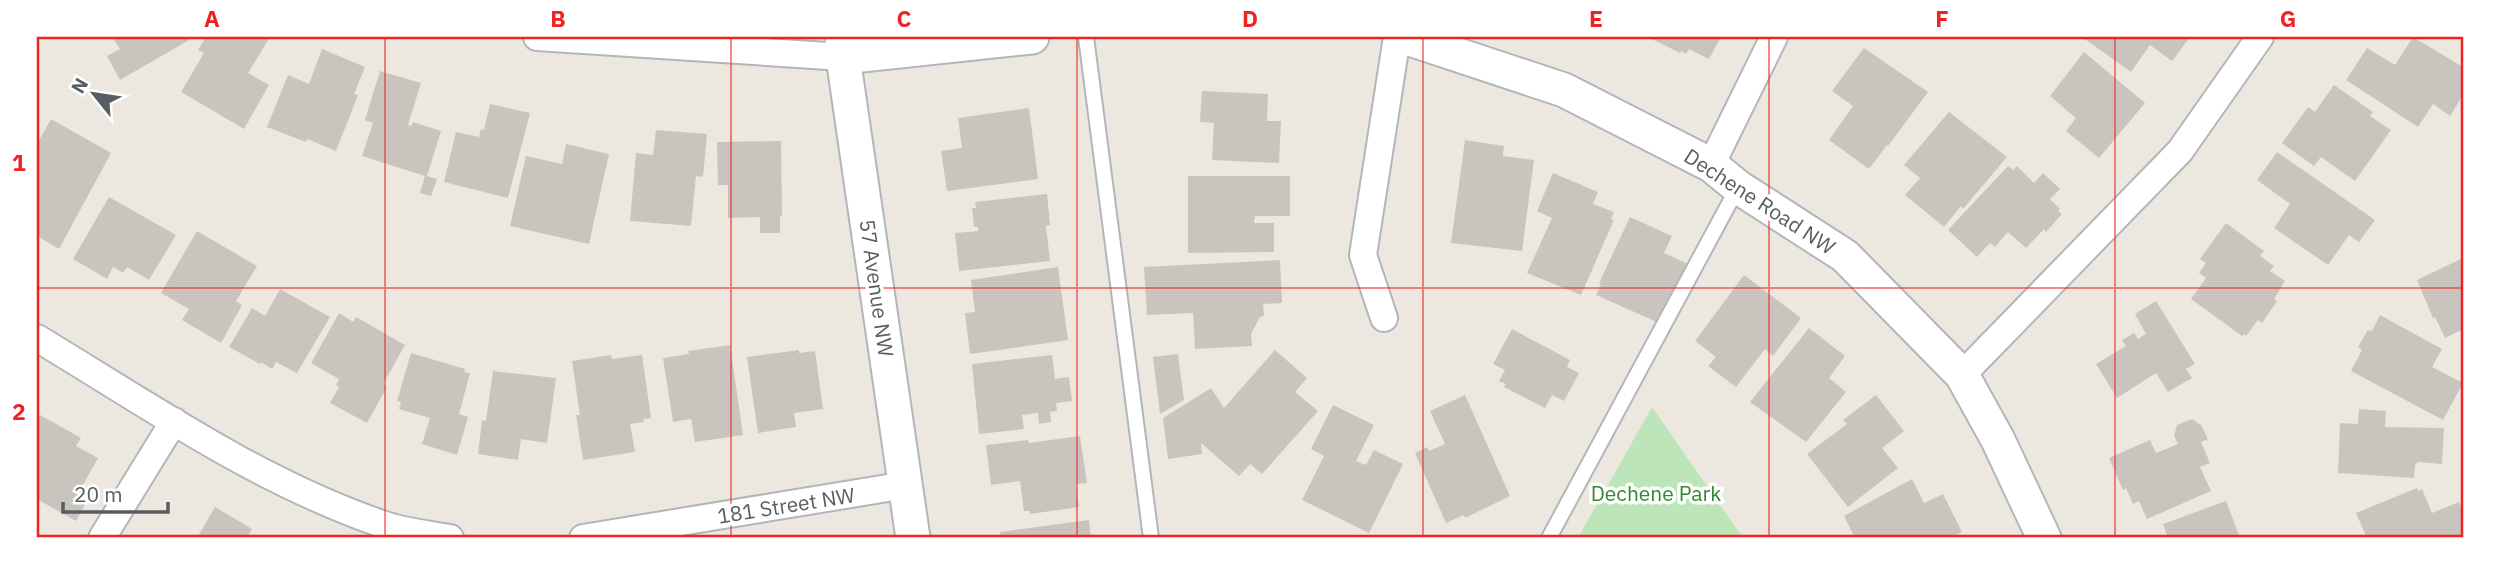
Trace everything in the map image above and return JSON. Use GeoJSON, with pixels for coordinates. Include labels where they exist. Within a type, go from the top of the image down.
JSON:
{"type":"FeatureCollection","features":[{"type":"Feature","properties":{"kind":"street"},"geometry":{"type":"LineString","coordinates":[[537,37],[842,47],[1032,37]]}},
{"type":"Feature","properties":{"kind":"street"},"geometry":{"type":"LineString","coordinates":[[1384,318],[1363,255],[1397,37]]}},
{"type":"Feature","properties":{"kind":"street","name":"Dechene Road NW"},"geometry":{"type":"LineString","coordinates":[[1404,37],[1564,90],[1711,165],[1738,187],[1845,256],[1962,375],[1998,440],[2044,538]]}},
{"type":"Feature","properties":{"kind":"street"},"geometry":{"type":"LineString","coordinates":[[1711,165],[1774,37]]}},
{"type":"Feature","properties":{"kind":"street"},"geometry":{"type":"LineString","coordinates":[[1962,375],[2180,151],[2260,37]]}},
{"type":"Feature","properties":{"kind":"street","name":"57 Avenue NW"},"geometry":{"type":"LineString","coordinates":[[842,47],[912,538]]}},
{"type":"Feature","properties":{"kind":"street"},"geometry":{"type":"LineString","coordinates":[[37,338],[290,487],[384,525],[450,538]]}},
{"type":"Feature","properties":{"kind":"street"},"geometry":{"type":"LineString","coordinates":[[102,538],[174,421]]}},
{"type":"Feature","properties":{"kind":"street","name":"181 Street NW"},"geometry":{"type":"LineString","coordinates":[[583,538],[906,485]]}},
{"type":"Feature","properties":{"kind":"lane"},"geometry":{"type":"LineString","coordinates":[[1086,37],[1151,538]]}},
{"type":"Feature","properties":{"kind":"lane"},"geometry":{"type":"LineString","coordinates":[[1549,538],[1738,187]]}},
{"type":"Feature","properties":{"kind":"green space","name":"Dechene Park"},"geometry":{"type":"Polygon","coordinates":[[[1652,407],[1743,538],[1578,538],[1652,407]]]}},
{"type":"Feature","properties":{"kind":"building"},"geometry":{"type":"Polygon","coordinates":[[[112,37],[187,37],[189,40],[120,80],[107,56],[120,49],[112,37]]]}},
{"type":"Feature","properties":{"kind":"building"},"geometry":{"type":"Polygon","coordinates":[[[206,37],[270,37],[248,73],[269,85],[244,129],[181,92],[204,53],[198,50],[206,37]]]}},
{"type":"Feature","properties":{"kind":"building"},"geometry":{"type":"Polygon","coordinates":[[[1648,37],[1721,37],[1709,59],[1689,49],[1686,54],[1681,51],[1680,53],[1648,37]]]}},
{"type":"Feature","properties":{"kind":"building"},"geometry":{"type":"Polygon","coordinates":[[[2082,37],[2190,37],[2172,61],[2150,45],[2131,72],[2082,37]]]}},
{"type":"Feature","properties":{"kind":"building"},"geometry":{"type":"Polygon","coordinates":[[[2413,37],[2463,67],[2463,95],[2450,116],[2433,104],[2418,127],[2346,80],[2367,48],[2395,65],[2413,37]]]}},
{"type":"Feature","properties":{"kind":"building"},"geometry":{"type":"Polygon","coordinates":[[[1864,48],[1928,92],[1869,169],[1829,140],[1853,106],[1832,91],[1864,48]]]}},
{"type":"Feature","properties":{"kind":"building"},"geometry":{"type":"Polygon","coordinates":[[[322,49],[365,67],[354,94],[358,95],[336,151],[267,127],[288,75],[309,84],[322,49]]]}},
{"type":"Feature","properties":{"kind":"building"},"geometry":{"type":"Polygon","coordinates":[[[2084,52],[2145,103],[2099,158],[2066,131],[2076,118],[2050,96],[2084,52]]]}},
{"type":"Feature","properties":{"kind":"building"},"geometry":{"type":"Polygon","coordinates":[[[380,71],[421,83],[408,125],[411,126],[413,122],[441,131],[427,176],[437,179],[431,196],[420,193],[425,176],[362,156],[373,123],[365,120],[380,71]]]}},
{"type":"Feature","properties":{"kind":"building"},"geometry":{"type":"Polygon","coordinates":[[[2334,85],[2373,112],[2370,116],[2391,130],[2355,181],[2321,157],[2314,166],[2282,143],[2308,107],[2315,112],[2334,85]]]}},
{"type":"Feature","properties":{"kind":"building"},"geometry":{"type":"Polygon","coordinates":[[[1202,91],[1268,94],[1267,121],[1281,121],[1279,163],[1212,160],[1214,123],[1200,122],[1202,91]]]}},
{"type":"Feature","properties":{"kind":"building"},"geometry":{"type":"Polygon","coordinates":[[[490,104],[530,113],[508,198],[444,182],[456,132],[479,137],[481,129],[484,130],[490,104]]]}},
{"type":"Feature","properties":{"kind":"building"},"geometry":{"type":"Polygon","coordinates":[[[1029,108],[1038,179],[947,191],[941,151],[962,148],[958,118],[1029,108]]]}},
{"type":"Feature","properties":{"kind":"building"},"geometry":{"type":"Polygon","coordinates":[[[1949,112],[2007,157],[1944,227],[1905,195],[1920,178],[1904,165],[1949,112]]]}},
{"type":"Feature","properties":{"kind":"building"},"geometry":{"type":"Polygon","coordinates":[[[51,119],[111,153],[59,249],[37,236],[37,144],[51,119]]]}},
{"type":"Feature","properties":{"kind":"building"},"geometry":{"type":"Polygon","coordinates":[[[656,130],[707,134],[703,177],[696,176],[691,226],[630,221],[636,153],[653,155],[656,130]]]}},
{"type":"Feature","properties":{"kind":"building"},"geometry":{"type":"Polygon","coordinates":[[[1465,140],[1504,146],[1503,156],[1534,160],[1522,251],[1451,243],[1465,140]]]}},
{"type":"Feature","properties":{"kind":"building"},"geometry":{"type":"Polygon","coordinates":[[[781,141],[780,233],[760,233],[760,217],[728,218],[728,185],[718,185],[717,142],[781,141]]]}},
{"type":"Feature","properties":{"kind":"building"},"geometry":{"type":"Polygon","coordinates":[[[566,144],[609,154],[589,244],[510,226],[526,156],[562,164],[566,144]]]}},
{"type":"Feature","properties":{"kind":"building"},"geometry":{"type":"Polygon","coordinates":[[[2277,152],[2375,220],[2359,242],[2349,235],[2328,265],[2274,228],[2290,204],[2257,180],[2277,152]]]}},
{"type":"Feature","properties":{"kind":"building"},"geometry":{"type":"Polygon","coordinates":[[[2008,166],[2013,170],[2017,166],[2034,183],[2043,173],[2060,189],[2050,199],[2062,214],[2046,232],[2044,229],[2026,248],[2008,232],[1995,247],[1990,243],[1977,257],[1948,230],[2008,166]]]}},
{"type":"Feature","properties":{"kind":"building"},"geometry":{"type":"Polygon","coordinates":[[[1553,173],[1598,192],[1593,204],[1614,212],[1611,219],[1614,220],[1581,295],[1527,273],[1552,218],[1537,211],[1553,173]]]}},
{"type":"Feature","properties":{"kind":"building"},"geometry":{"type":"Polygon","coordinates":[[[1188,176],[1290,176],[1290,216],[1255,216],[1254,223],[1274,223],[1274,252],[1188,253],[1188,176]]]}},
{"type":"Feature","properties":{"kind":"building"},"geometry":{"type":"Polygon","coordinates":[[[1047,194],[1050,225],[1046,226],[1050,261],[959,271],[955,233],[978,231],[978,227],[974,227],[972,208],[976,208],[975,202],[1047,194]]]}},
{"type":"Feature","properties":{"kind":"building"},"geometry":{"type":"Polygon","coordinates":[[[109,197],[176,235],[149,280],[127,267],[123,273],[113,267],[107,279],[73,259],[109,197]]]}},
{"type":"Feature","properties":{"kind":"building"},"geometry":{"type":"Polygon","coordinates":[[[1630,217],[1672,236],[1664,253],[1688,264],[1659,323],[1596,295],[1630,217]]]}},
{"type":"Feature","properties":{"kind":"building"},"geometry":{"type":"Polygon","coordinates":[[[2226,223],[2264,251],[2260,256],[2274,266],[2270,271],[2285,281],[2274,299],[2277,301],[2262,323],[2258,320],[2246,336],[2242,336],[2191,299],[2206,278],[2199,273],[2206,263],[2200,259],[2226,223]]]}},
{"type":"Feature","properties":{"kind":"building"},"geometry":{"type":"Polygon","coordinates":[[[197,231],[257,266],[236,301],[242,305],[221,343],[182,320],[189,309],[161,293],[197,231]]]}},
{"type":"Feature","properties":{"kind":"building"},"geometry":{"type":"Polygon","coordinates":[[[2463,258],[2463,329],[2445,338],[2435,317],[2433,318],[2417,280],[2463,258]]]}},
{"type":"Feature","properties":{"kind":"building"},"geometry":{"type":"Polygon","coordinates":[[[1280,260],[1282,303],[1263,304],[1264,316],[1260,317],[1251,334],[1252,346],[1195,349],[1193,313],[1147,315],[1144,267],[1280,260]]]}},
{"type":"Feature","properties":{"kind":"building"},"geometry":{"type":"Polygon","coordinates":[[[1058,267],[1068,340],[970,354],[965,313],[975,312],[971,280],[1058,267]]]}},
{"type":"Feature","properties":{"kind":"building"},"geometry":{"type":"Polygon","coordinates":[[[1744,275],[1801,318],[1773,356],[1765,349],[1736,387],[1708,366],[1716,357],[1695,341],[1744,275]]]}},
{"type":"Feature","properties":{"kind":"building"},"geometry":{"type":"Polygon","coordinates":[[[280,289],[330,317],[297,373],[276,362],[272,369],[229,347],[252,308],[265,316],[280,289]]]}},
{"type":"Feature","properties":{"kind":"building"},"geometry":{"type":"Polygon","coordinates":[[[2156,301],[2195,364],[2186,369],[2192,378],[2168,392],[2156,373],[2117,398],[2096,364],[2126,346],[2122,340],[2134,333],[2138,339],[2146,334],[2135,314],[2156,301]]]}},
{"type":"Feature","properties":{"kind":"building"},"geometry":{"type":"Polygon","coordinates":[[[339,313],[353,322],[356,317],[405,345],[383,384],[387,387],[367,423],[330,403],[339,387],[336,385],[339,379],[311,363],[339,313]]]}},
{"type":"Feature","properties":{"kind":"building"},"geometry":{"type":"Polygon","coordinates":[[[2380,315],[2442,349],[2432,367],[2463,383],[2443,420],[2351,371],[2362,350],[2358,347],[2368,330],[2372,331],[2380,315]]]}},
{"type":"Feature","properties":{"kind":"building"},"geometry":{"type":"Polygon","coordinates":[[[1809,328],[1845,356],[1829,378],[1846,392],[1806,442],[1750,402],[1809,328]]]}},
{"type":"Feature","properties":{"kind":"building"},"geometry":{"type":"Polygon","coordinates":[[[1512,329],[1570,360],[1567,367],[1579,373],[1564,401],[1552,395],[1545,408],[1504,387],[1506,384],[1499,381],[1505,370],[1493,364],[1512,329]]]}},
{"type":"Feature","properties":{"kind":"building"},"geometry":{"type":"Polygon","coordinates":[[[730,345],[743,435],[695,442],[691,419],[673,422],[663,358],[689,354],[688,351],[730,345]]]}},
{"type":"Feature","properties":{"kind":"building"},"geometry":{"type":"Polygon","coordinates":[[[799,350],[799,353],[815,351],[823,409],[794,413],[796,427],[758,433],[747,357],[799,350]]]}},
{"type":"Feature","properties":{"kind":"building"},"geometry":{"type":"Polygon","coordinates":[[[1275,350],[1307,378],[1295,392],[1318,411],[1262,474],[1250,464],[1239,476],[1201,443],[1202,454],[1168,459],[1163,418],[1211,388],[1224,408],[1275,350]]]}},
{"type":"Feature","properties":{"kind":"building"},"geometry":{"type":"Polygon","coordinates":[[[411,353],[465,369],[464,372],[470,373],[459,414],[468,417],[457,455],[422,444],[430,418],[399,409],[401,402],[397,401],[411,353]]]}},
{"type":"Feature","properties":{"kind":"building"},"geometry":{"type":"Polygon","coordinates":[[[1178,354],[1184,400],[1160,414],[1153,357],[1178,354]]]}},
{"type":"Feature","properties":{"kind":"building"},"geometry":{"type":"Polygon","coordinates":[[[611,355],[612,359],[642,355],[651,418],[630,424],[635,452],[583,460],[572,361],[611,355]]]}},
{"type":"Feature","properties":{"kind":"building"},"geometry":{"type":"Polygon","coordinates":[[[1052,355],[1055,379],[1069,377],[1072,401],[1056,403],[1057,411],[1050,412],[1051,422],[1039,424],[1038,413],[1022,415],[1024,429],[979,434],[972,364],[1052,355]]]}},
{"type":"Feature","properties":{"kind":"building"},"geometry":{"type":"Polygon","coordinates":[[[493,371],[556,378],[547,443],[521,439],[518,460],[478,454],[482,420],[486,421],[493,371]]]}},
{"type":"Feature","properties":{"kind":"building"},"geometry":{"type":"Polygon","coordinates":[[[1465,395],[1510,496],[1465,518],[1464,515],[1446,523],[1415,453],[1427,447],[1429,451],[1445,444],[1430,411],[1465,395]]]}},
{"type":"Feature","properties":{"kind":"building"},"geometry":{"type":"Polygon","coordinates":[[[1876,395],[1904,431],[1882,448],[1898,468],[1848,507],[1807,454],[1847,424],[1843,420],[1876,395]]]}},
{"type":"Feature","properties":{"kind":"building"},"geometry":{"type":"Polygon","coordinates":[[[1333,405],[1374,425],[1356,461],[1366,465],[1374,450],[1403,464],[1369,533],[1302,500],[1324,456],[1311,449],[1333,405]]]}},
{"type":"Feature","properties":{"kind":"building"},"geometry":{"type":"Polygon","coordinates":[[[2359,409],[2386,411],[2385,427],[2444,428],[2442,464],[2418,462],[2415,465],[2414,478],[2338,473],[2340,423],[2358,424],[2359,409]]]}},
{"type":"Feature","properties":{"kind":"building"},"geometry":{"type":"Polygon","coordinates":[[[40,415],[81,438],[76,446],[98,458],[76,497],[86,503],[76,521],[37,499],[37,421],[40,415]]]}},
{"type":"Feature","properties":{"kind":"building"},"geometry":{"type":"Polygon","coordinates":[[[2192,419],[2201,425],[2208,439],[2201,442],[2210,463],[2200,467],[2211,491],[2147,519],[2139,501],[2133,504],[2126,488],[2123,490],[2109,458],[2150,440],[2156,453],[2178,444],[2174,436],[2177,425],[2192,419]]]}},
{"type":"Feature","properties":{"kind":"building"},"geometry":{"type":"Polygon","coordinates":[[[1080,436],[1087,483],[1076,484],[1079,507],[1030,514],[1030,511],[1024,511],[1020,481],[991,485],[986,445],[1028,440],[1029,443],[1080,436]]]}},
{"type":"Feature","properties":{"kind":"building"},"geometry":{"type":"Polygon","coordinates":[[[1912,479],[1924,503],[1943,494],[1962,532],[1949,538],[1855,538],[1844,516],[1912,479]]]}},
{"type":"Feature","properties":{"kind":"building"},"geometry":{"type":"Polygon","coordinates":[[[2417,488],[2418,491],[2422,489],[2432,513],[2459,502],[2463,513],[2463,538],[2367,538],[2356,513],[2417,488]]]}},
{"type":"Feature","properties":{"kind":"building"},"geometry":{"type":"Polygon","coordinates":[[[2226,501],[2240,538],[2168,538],[2163,524],[2226,501]]]}},
{"type":"Feature","properties":{"kind":"building"},"geometry":{"type":"Polygon","coordinates":[[[215,507],[252,529],[247,538],[197,538],[215,507]]]}},
{"type":"Feature","properties":{"kind":"building"},"geometry":{"type":"Polygon","coordinates":[[[1089,520],[1091,538],[1000,538],[1000,532],[1089,520]]]}}]}
